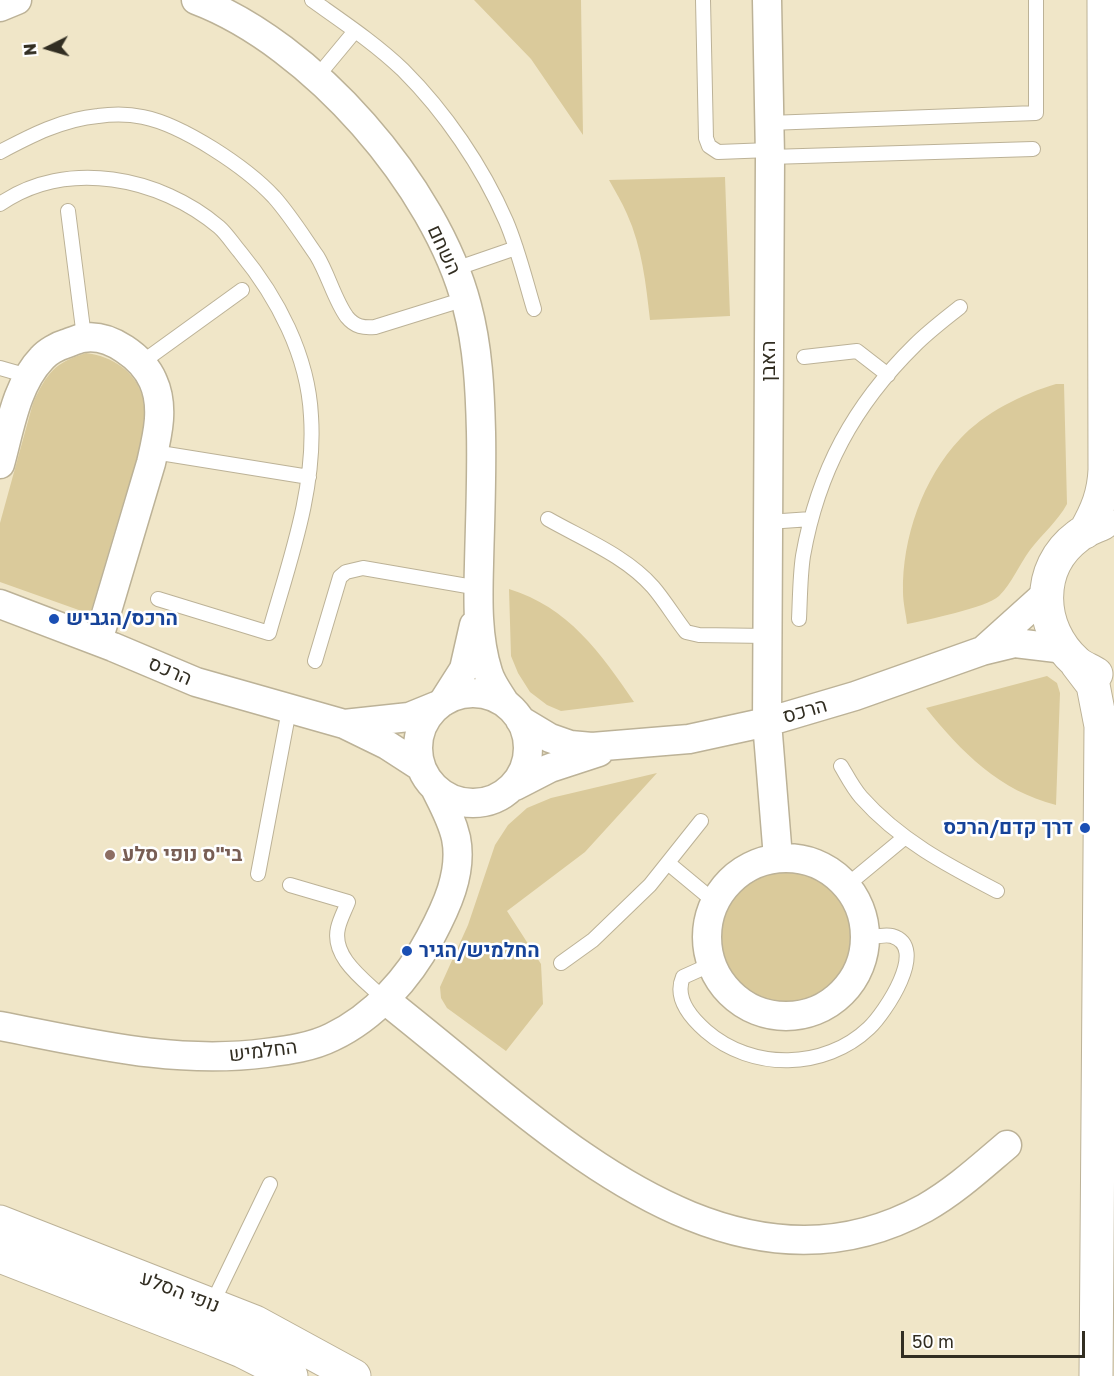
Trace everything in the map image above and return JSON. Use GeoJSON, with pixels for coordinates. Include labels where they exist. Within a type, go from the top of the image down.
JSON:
{"type":"FeatureCollection","features":[{"type":"Feature","properties":{"kind":"main road"},"geometry":{"type":"LineString","coordinates":[[1096,1376],[1101,726],[1093,685],[1055,638],[1048,621],[1046,594],[1049,578],[1062,552],[1078,536],[1099,527],[1100,502],[1104,488],[1104,0]]}},
{"type":"Feature","properties":{"kind":"main road"},"geometry":{"type":"LineString","coordinates":[[1071,657],[1102,677],[1114,678]]}},
{"type":"Feature","properties":{"kind":"main road","name":"נופי הסלע"},"geometry":{"type":"LineString","coordinates":[[0,1222],[212,1304],[286,1337],[354,1376]]}},
{"type":"Feature","properties":{"kind":"main road","name":"נופי הסלע"},"geometry":{"type":"LineString","coordinates":[[0,1256],[242,1351],[291,1376]]}},
{"type":"Feature","properties":{"kind":"street"},"geometry":{"type":"LineString","coordinates":[[0,7],[17,0]]}},
{"type":"Feature","properties":{"kind":"street","name":"השחם"},"geometry":{"type":"LineString","coordinates":[[198,0],[256,30],[291,56],[360,121],[414,191],[455,268],[475,338],[478,371],[481,432],[479,597],[488,673],[513,712]]}},
{"type":"Feature","properties":{"kind":"street","name":"האבן"},"geometry":{"type":"LineString","coordinates":[[767,0],[770,143],[767,722],[778,858]]}},
{"type":"Feature","properties":{"kind":"street"},"geometry":{"type":"LineString","coordinates":[[0,464],[18,398],[28,376],[43,356],[60,345],[84,337],[105,339],[124,349],[141,363],[153,380],[158,398],[159,419],[154,452],[98,641]]}},
{"type":"Feature","properties":{"kind":"street","name":"הרכס"},"geometry":{"type":"LineString","coordinates":[[982,651],[1046,594]]}},
{"type":"Feature","properties":{"kind":"street","name":"השחם"},"geometry":{"type":"LineString","coordinates":[[440,704],[464,669],[479,597]]}},
{"type":"Feature","properties":{"kind":"street","name":"הרכס"},"geometry":{"type":"LineString","coordinates":[[0,604],[98,641],[196,682],[344,724],[387,745],[428,778]]}},
{"type":"Feature","properties":{"kind":"street","name":"הרכס"},"geometry":{"type":"LineString","coordinates":[[513,712],[550,738],[570,744],[592,747],[689,739],[767,722],[855,696],[982,651],[1015,643],[1071,657]]}},
{"type":"Feature","properties":{"kind":"street"},"geometry":{"type":"LineString","coordinates":[[472,692],[484,693],[502,700],[513,712],[526,730],[529,750],[525,770],[507,792],[481,803],[461,803],[445,797],[428,778],[418,748],[424,722],[440,704],[453,696],[472,692]]}},
{"type":"Feature","properties":{"kind":"street","name":"הרכס"},"geometry":{"type":"LineString","coordinates":[[344,724],[409,717],[440,704]]}},
{"type":"Feature","properties":{"kind":"street","name":"הרכס"},"geometry":{"type":"LineString","coordinates":[[507,792],[533,775],[621,745]]}},
{"type":"Feature","properties":{"kind":"street","name":"החלמיש"},"geometry":{"type":"LineString","coordinates":[[0,1026],[171,1056],[238,1057],[299,1048],[331,1038],[352,1026],[384,999],[416,963],[448,904],[457,860],[456,840],[450,818],[428,778]]}},
{"type":"Feature","properties":{"kind":"street","name":"החלמיש"},"geometry":{"type":"LineString","coordinates":[[451,890],[477,822],[484,810],[507,792]]}},
{"type":"Feature","properties":{"kind":"street"},"geometry":{"type":"LineString","coordinates":[[778,858],[795,858],[812,862],[829,870],[846,886],[860,910],[865,938],[863,954],[849,986],[828,1004],[798,1016],[770,1015],[744,1005],[724,987],[712,964],[707,940],[708,920],[715,902],[726,885],[744,869],[778,858]]}},
{"type":"Feature","properties":{"kind":"street"},"geometry":{"type":"LineString","coordinates":[[384,999],[523,1111],[578,1153],[628,1186],[675,1211],[717,1227],[750,1235],[797,1240],[832,1239],[891,1224],[924,1208],[956,1188],[1007,1145]]}},
{"type":"Feature","properties":{"kind":"lane"},"geometry":{"type":"LineString","coordinates":[[312,0],[402,69],[432,103],[484,178],[506,221],[534,309]]}},
{"type":"Feature","properties":{"kind":"lane"},"geometry":{"type":"LineString","coordinates":[[703,0],[706,138],[709,146],[718,152],[770,143],[1036,113],[1036,0]]}},
{"type":"Feature","properties":{"kind":"lane"},"geometry":{"type":"LineString","coordinates":[[316,78],[355,31]]}},
{"type":"Feature","properties":{"kind":"lane"},"geometry":{"type":"LineString","coordinates":[[0,152],[49,128],[97,116],[142,116],[162,122],[221,154],[274,197],[318,259],[347,316],[355,324],[362,328],[375,327],[465,299]]}},
{"type":"Feature","properties":{"kind":"lane"},"geometry":{"type":"LineString","coordinates":[[770,143],[1033,149]]}},
{"type":"Feature","properties":{"kind":"lane"},"geometry":{"type":"LineString","coordinates":[[0,204],[12,196],[43,183],[79,176],[111,179],[149,187],[188,206],[220,228],[254,268],[280,309],[301,360],[311,413],[312,462],[300,523],[269,633],[158,599]]}},
{"type":"Feature","properties":{"kind":"lane"},"geometry":{"type":"LineString","coordinates":[[68,212],[84,337]]}},
{"type":"Feature","properties":{"kind":"lane"},"geometry":{"type":"LineString","coordinates":[[455,268],[516,248]]}},
{"type":"Feature","properties":{"kind":"lane"},"geometry":{"type":"LineString","coordinates":[[141,363],[242,290]]}},
{"type":"Feature","properties":{"kind":"lane"},"geometry":{"type":"LineString","coordinates":[[799,620],[803,558],[811,519],[823,478],[843,437],[861,408],[915,344],[960,307]]}},
{"type":"Feature","properties":{"kind":"lane"},"geometry":{"type":"LineString","coordinates":[[804,357],[857,351],[888,375]]}},
{"type":"Feature","properties":{"kind":"lane"},"geometry":{"type":"LineString","coordinates":[[0,368],[28,376]]}},
{"type":"Feature","properties":{"kind":"lane"},"geometry":{"type":"LineString","coordinates":[[154,452],[309,477]]}},
{"type":"Feature","properties":{"kind":"lane"},"geometry":{"type":"LineString","coordinates":[[548,519],[615,556],[637,572],[653,587],[686,632],[699,635],[767,636]]}},
{"type":"Feature","properties":{"kind":"lane"},"geometry":{"type":"LineString","coordinates":[[768,522],[811,519]]}},
{"type":"Feature","properties":{"kind":"lane"},"geometry":{"type":"LineString","coordinates":[[315,661],[340,577],[346,572],[363,568],[479,597]]}},
{"type":"Feature","properties":{"kind":"lane"},"geometry":{"type":"LineString","coordinates":[[258,874],[289,710]]}},
{"type":"Feature","properties":{"kind":"lane"},"geometry":{"type":"LineString","coordinates":[[841,766],[860,795],[904,838],[929,855],[997,891]]}},
{"type":"Feature","properties":{"kind":"lane"},"geometry":{"type":"LineString","coordinates":[[561,963],[619,917],[650,885],[701,821]]}},
{"type":"Feature","properties":{"kind":"lane"},"geometry":{"type":"LineString","coordinates":[[846,886],[904,838]]}},
{"type":"Feature","properties":{"kind":"lane"},"geometry":{"type":"LineString","coordinates":[[668,863],[715,902]]}},
{"type":"Feature","properties":{"kind":"lane"},"geometry":{"type":"LineString","coordinates":[[290,885],[348,902],[338,929],[338,945],[345,961],[384,999]]}},
{"type":"Feature","properties":{"kind":"lane"},"geometry":{"type":"LineString","coordinates":[[712,964],[683,977],[680,984],[682,999],[690,1015],[721,1042],[742,1053],[774,1060],[805,1059],[827,1054],[851,1042],[869,1029],[896,994],[906,965],[906,950],[901,941],[891,935],[865,938]]}},
{"type":"Feature","properties":{"kind":"lane"},"geometry":{"type":"LineString","coordinates":[[212,1304],[270,1184]]}},
{"type":"Feature","properties":{"kind":"shaded area"},"geometry":{"type":"Polygon","coordinates":[[[474,0],[581,0],[583,135],[531,59],[474,0]]]}},
{"type":"Feature","properties":{"kind":"shaded area"},"geometry":{"type":"Polygon","coordinates":[[[725,177],[730,316],[650,320],[645,279],[636,239],[625,210],[609,180],[725,177]]]}},
{"type":"Feature","properties":{"kind":"shaded area"},"geometry":{"type":"Polygon","coordinates":[[[86,353],[114,362],[129,373],[140,389],[144,412],[144,425],[138,454],[90,614],[0,582],[0,523],[33,403],[53,370],[66,361],[86,353]]]}},
{"type":"Feature","properties":{"kind":"shaded area"},"geometry":{"type":"Polygon","coordinates":[[[1056,384],[1064,384],[1067,504],[1055,522],[1030,550],[999,596],[969,609],[907,624],[903,600],[906,551],[917,510],[935,472],[960,439],[980,421],[1017,399],[1056,384]]]}},
{"type":"Feature","properties":{"kind":"shaded area"},"geometry":{"type":"Polygon","coordinates":[[[509,589],[549,607],[566,620],[596,649],[634,702],[561,711],[547,705],[530,692],[511,656],[509,589]]]}},
{"type":"Feature","properties":{"kind":"shaded area"},"geometry":{"type":"Polygon","coordinates":[[[1047,676],[1057,683],[1060,693],[1056,805],[1036,799],[999,780],[953,740],[926,708],[1047,676]]]}},
{"type":"Feature","properties":{"kind":"shaded area"},"geometry":{"type":"Polygon","coordinates":[[[657,773],[585,852],[507,911],[541,964],[543,1004],[506,1051],[447,1008],[441,998],[440,987],[468,925],[495,845],[508,825],[527,808],[551,798],[657,773]]]}},
{"type":"Feature","properties":{"kind":"shaded area"},"geometry":{"type":"Polygon","coordinates":[[[786,868],[812,873],[835,888],[850,911],[855,937],[850,963],[835,986],[812,1001],[786,1006],[760,1001],[737,986],[722,963],[717,937],[722,911],[737,888],[760,873],[786,868]]]}},
{"type":"Feature","properties":{"kind":"place","name":"הרכס/הגביש"},"geometry":{"type":"Point","coordinates":[54,619]}},
{"type":"Feature","properties":{"kind":"place","name":"דרך קדם/הרכס"},"geometry":{"type":"Point","coordinates":[1085,828]}},
{"type":"Feature","properties":{"kind":"place","name":"בי\"ס נופי סלע"},"geometry":{"type":"Point","coordinates":[110,855]}},
{"type":"Feature","properties":{"kind":"place","name":"החלמיש/הגיר"},"geometry":{"type":"Point","coordinates":[407,951]}}]}
